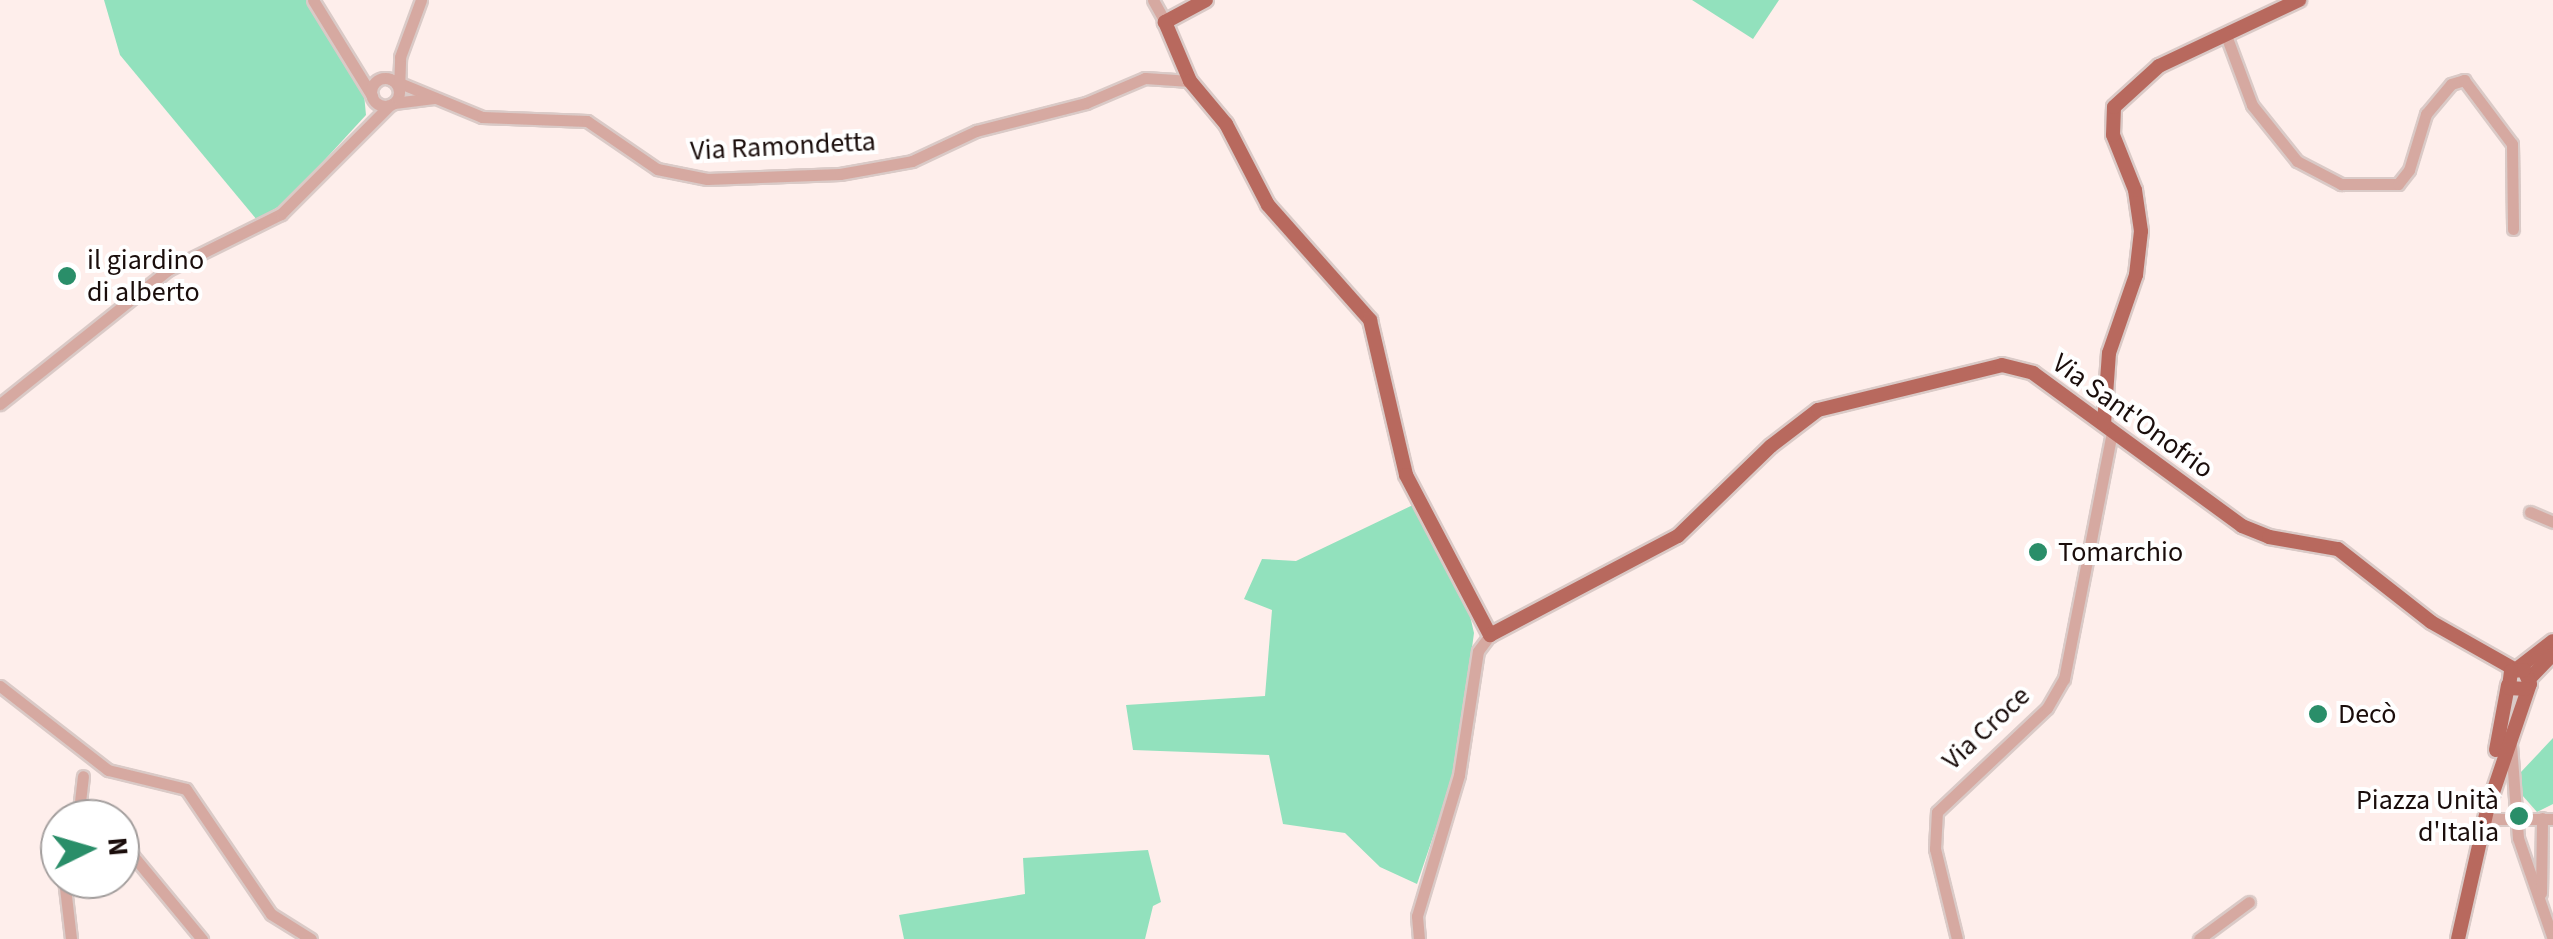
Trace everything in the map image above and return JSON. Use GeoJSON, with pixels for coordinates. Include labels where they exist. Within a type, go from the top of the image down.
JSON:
{"type":"FeatureCollection","features":[{"type":"Feature","properties":{"kind":"main road"},"geometry":{"type":"LineString","coordinates":[[1206,0],[1165,22],[1190,81],[1226,124],[1268,206],[1370,320],[1392,428],[1406,475],[1490,635]]}},
{"type":"Feature","properties":{"kind":"main road"},"geometry":{"type":"LineString","coordinates":[[2108,427],[2109,352],[2136,275],[2141,231],[2135,190],[2113,135],[2114,108],[2159,66],[2227,38],[2299,0]]}},
{"type":"Feature","properties":{"kind":"main road","name":"Via Sant'Onofrio"},"geometry":{"type":"LineString","coordinates":[[1490,635],[1678,536],[1785,434],[1851,398],[2002,365],[2033,374],[2254,532],[2348,554],[2408,606],[2518,675]]}},
{"type":"Feature","properties":{"kind":"main road"},"geometry":{"type":"LineString","coordinates":[[2458,939],[2518,675],[2553,642]]}},
{"type":"Feature","properties":{"kind":"main road"},"geometry":{"type":"LineString","coordinates":[[2518,675],[2553,654]]}},
{"type":"Feature","properties":{"kind":"main road"},"geometry":{"type":"LineString","coordinates":[[2486,814],[2508,740],[2518,675]]}},
{"type":"Feature","properties":{"kind":"street"},"geometry":{"type":"LineString","coordinates":[[313,0],[372,96]]}},
{"type":"Feature","properties":{"kind":"street"},"geometry":{"type":"LineString","coordinates":[[0,404],[168,270],[281,214],[362,130],[391,88],[421,0]]}},
{"type":"Feature","properties":{"kind":"street"},"geometry":{"type":"LineString","coordinates":[[1152,0],[1165,22]]}},
{"type":"Feature","properties":{"kind":"street"},"geometry":{"type":"LineString","coordinates":[[2227,38],[2252,104],[2297,161],[2341,184],[2398,184],[2409,170],[2426,114],[2451,84],[2464,80],[2512,144],[2513,229]]}},
{"type":"Feature","properties":{"kind":"street"},"geometry":{"type":"LineString","coordinates":[[345,56],[364,74],[391,88],[443,99]]}},
{"type":"Feature","properties":{"kind":"street","name":"Via Ramondetta"},"geometry":{"type":"LineString","coordinates":[[391,88],[443,99],[482,116],[586,121],[657,168],[707,179],[840,174],[912,161],[976,131],[1086,103],[1145,78],[1190,81]]}},
{"type":"Feature","properties":{"kind":"street"},"geometry":{"type":"LineString","coordinates":[[372,96],[391,88]]}},
{"type":"Feature","properties":{"kind":"street"},"geometry":{"type":"LineString","coordinates":[[372,96],[391,88]]}},
{"type":"Feature","properties":{"kind":"street"},"geometry":{"type":"LineString","coordinates":[[362,130],[372,96]]}},
{"type":"Feature","properties":{"kind":"street","name":"Via Croce"},"geometry":{"type":"LineString","coordinates":[[1957,939],[1936,849],[1937,812],[2047,708],[2068,669],[2108,427]]}},
{"type":"Feature","properties":{"kind":"street"},"geometry":{"type":"LineString","coordinates":[[2530,512],[2553,522]]}},
{"type":"Feature","properties":{"kind":"street"},"geometry":{"type":"LineString","coordinates":[[1419,939],[1416,916],[1459,775],[1478,651],[1490,635]]}},
{"type":"Feature","properties":{"kind":"street"},"geometry":{"type":"LineString","coordinates":[[0,686],[108,770],[186,789],[271,914],[310,939]]}},
{"type":"Feature","properties":{"kind":"street"},"geometry":{"type":"LineString","coordinates":[[2508,740],[2517,817],[2553,938]]}},
{"type":"Feature","properties":{"kind":"street"},"geometry":{"type":"LineString","coordinates":[[80,799],[83,776]]}},
{"type":"Feature","properties":{"kind":"street"},"geometry":{"type":"LineString","coordinates":[[2486,814],[2548,818],[2542,908]]}},
{"type":"Feature","properties":{"kind":"street"},"geometry":{"type":"LineString","coordinates":[[140,864],[202,939]]}},
{"type":"Feature","properties":{"kind":"street"},"geometry":{"type":"LineString","coordinates":[[66,899],[71,939]]}},
{"type":"Feature","properties":{"kind":"street"},"geometry":{"type":"LineString","coordinates":[[2199,939],[2249,902]]}},
{"type":"Feature","properties":{"kind":"green space"},"geometry":{"type":"Polygon","coordinates":[[[104,0],[308,0],[364,94],[366,115],[286,202],[257,220],[120,55],[104,0]]]}},
{"type":"Feature","properties":{"kind":"green space"},"geometry":{"type":"Polygon","coordinates":[[[1692,0],[1779,0],[1753,39],[1692,0]]]}},
{"type":"Feature","properties":{"kind":"green space"},"geometry":{"type":"Polygon","coordinates":[[[1415,504],[1465,594],[1474,633],[1455,772],[1417,884],[1380,867],[1345,833],[1283,824],[1269,755],[1133,750],[1126,705],[1265,696],[1272,610],[1244,599],[1262,559],[1296,561],[1415,504]]]}},
{"type":"Feature","properties":{"kind":"green space"},"geometry":{"type":"Polygon","coordinates":[[[2553,738],[2553,804],[2537,812],[2522,795],[2521,772],[2553,738]]]}},
{"type":"Feature","properties":{"kind":"green space"},"geometry":{"type":"Polygon","coordinates":[[[1148,850],[1161,902],[1153,906],[1145,939],[904,939],[899,915],[1025,894],[1023,858],[1148,850]]]}},
{"type":"Feature","properties":{"kind":"place","name":"il giardino di alberto"},"geometry":{"type":"Point","coordinates":[67,276]}},
{"type":"Feature","properties":{"kind":"place","name":"Tomarchio"},"geometry":{"type":"Point","coordinates":[2038,552]}},
{"type":"Feature","properties":{"kind":"place","name":"Decò"},"geometry":{"type":"Point","coordinates":[2318,714]}},
{"type":"Feature","properties":{"kind":"place","name":"Piazza Unità d'Italia"},"geometry":{"type":"Point","coordinates":[2519,816]}}]}
